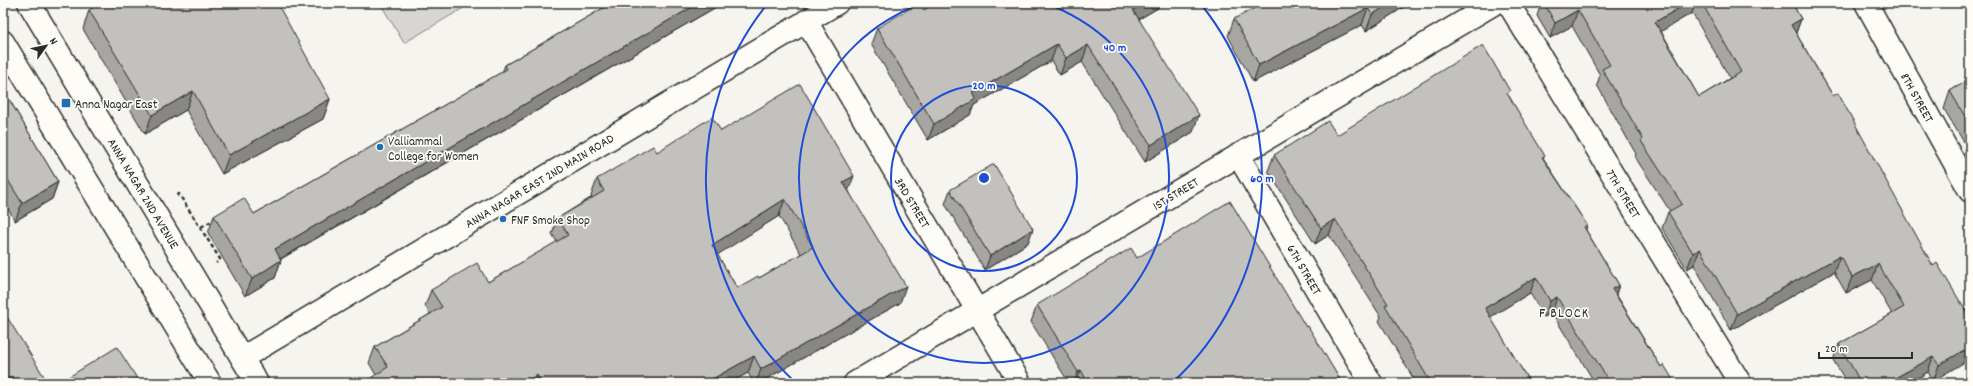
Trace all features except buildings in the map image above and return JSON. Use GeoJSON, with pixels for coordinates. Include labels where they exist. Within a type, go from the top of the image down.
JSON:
{"type":"FeatureCollection","features":[{"type":"Feature","properties":{"kind":"street","name":"ANNA NAGAR 2ND AVENUE"},"geometry":{"type":"LineString","coordinates":[[29,3],[257,383]]}},
{"type":"Feature","properties":{"kind":"street","name":"ANNA NAGAR EAST 2ND MAIN ROAD"},"geometry":{"type":"LineString","coordinates":[[242,358],[837,3]]}},
{"type":"Feature","properties":{"kind":"street","name":"1ST STREET"},"geometry":{"type":"LineString","coordinates":[[855,383],[1495,3]]}},
{"type":"Feature","properties":{"kind":"street","name":"7TH STREET"},"geometry":{"type":"LineString","coordinates":[[1508,3],[1740,383]]}},
{"type":"Feature","properties":{"kind":"street","name":"8TH STREET"},"geometry":{"type":"LineString","coordinates":[[1866,3],[1970,191]]}},
{"type":"Feature","properties":{"kind":"street","name":"3RD STREET"},"geometry":{"type":"LineString","coordinates":[[806,21],[1020,383]]}},
{"type":"Feature","properties":{"kind":"street"},"geometry":{"type":"LineString","coordinates":[[3,42],[210,383]]}},
{"type":"Feature","properties":{"kind":"street","name":"6TH STREET"},"geometry":{"type":"LineString","coordinates":[[1238,156],[1371,383]]}},
{"type":"Feature","properties":{"kind":"path"},"geometry":{"type":"LineString","coordinates":[[174,198],[179,194],[201,227],[220,260],[214,264]]}},
{"type":"Feature","properties":{"kind":"path"},"geometry":{"type":"LineString","coordinates":[[201,227],[219,216]]}},
{"type":"Feature","properties":{"kind":"shaded area"},"geometry":{"type":"Polygon","coordinates":[[[380,3],[472,3],[404,43],[380,3]]]}},
{"type":"Feature","properties":{"kind":"place","name":"Anna Nagar East"},"geometry":{"type":"Point","coordinates":[66,103]}},
{"type":"Feature","properties":{"kind":"place","name":"Valliammal College for Women"},"geometry":{"type":"Point","coordinates":[380,147]}},
{"type":"Feature","properties":{"kind":"place","name":"FNF Smoke Shop"},"geometry":{"type":"Point","coordinates":[503,219]}},
{"type":"Feature","properties":{"kind":"district","name":"F BLOCK"},"geometry":{"type":"Point","coordinates":[1564,312]}}]}
